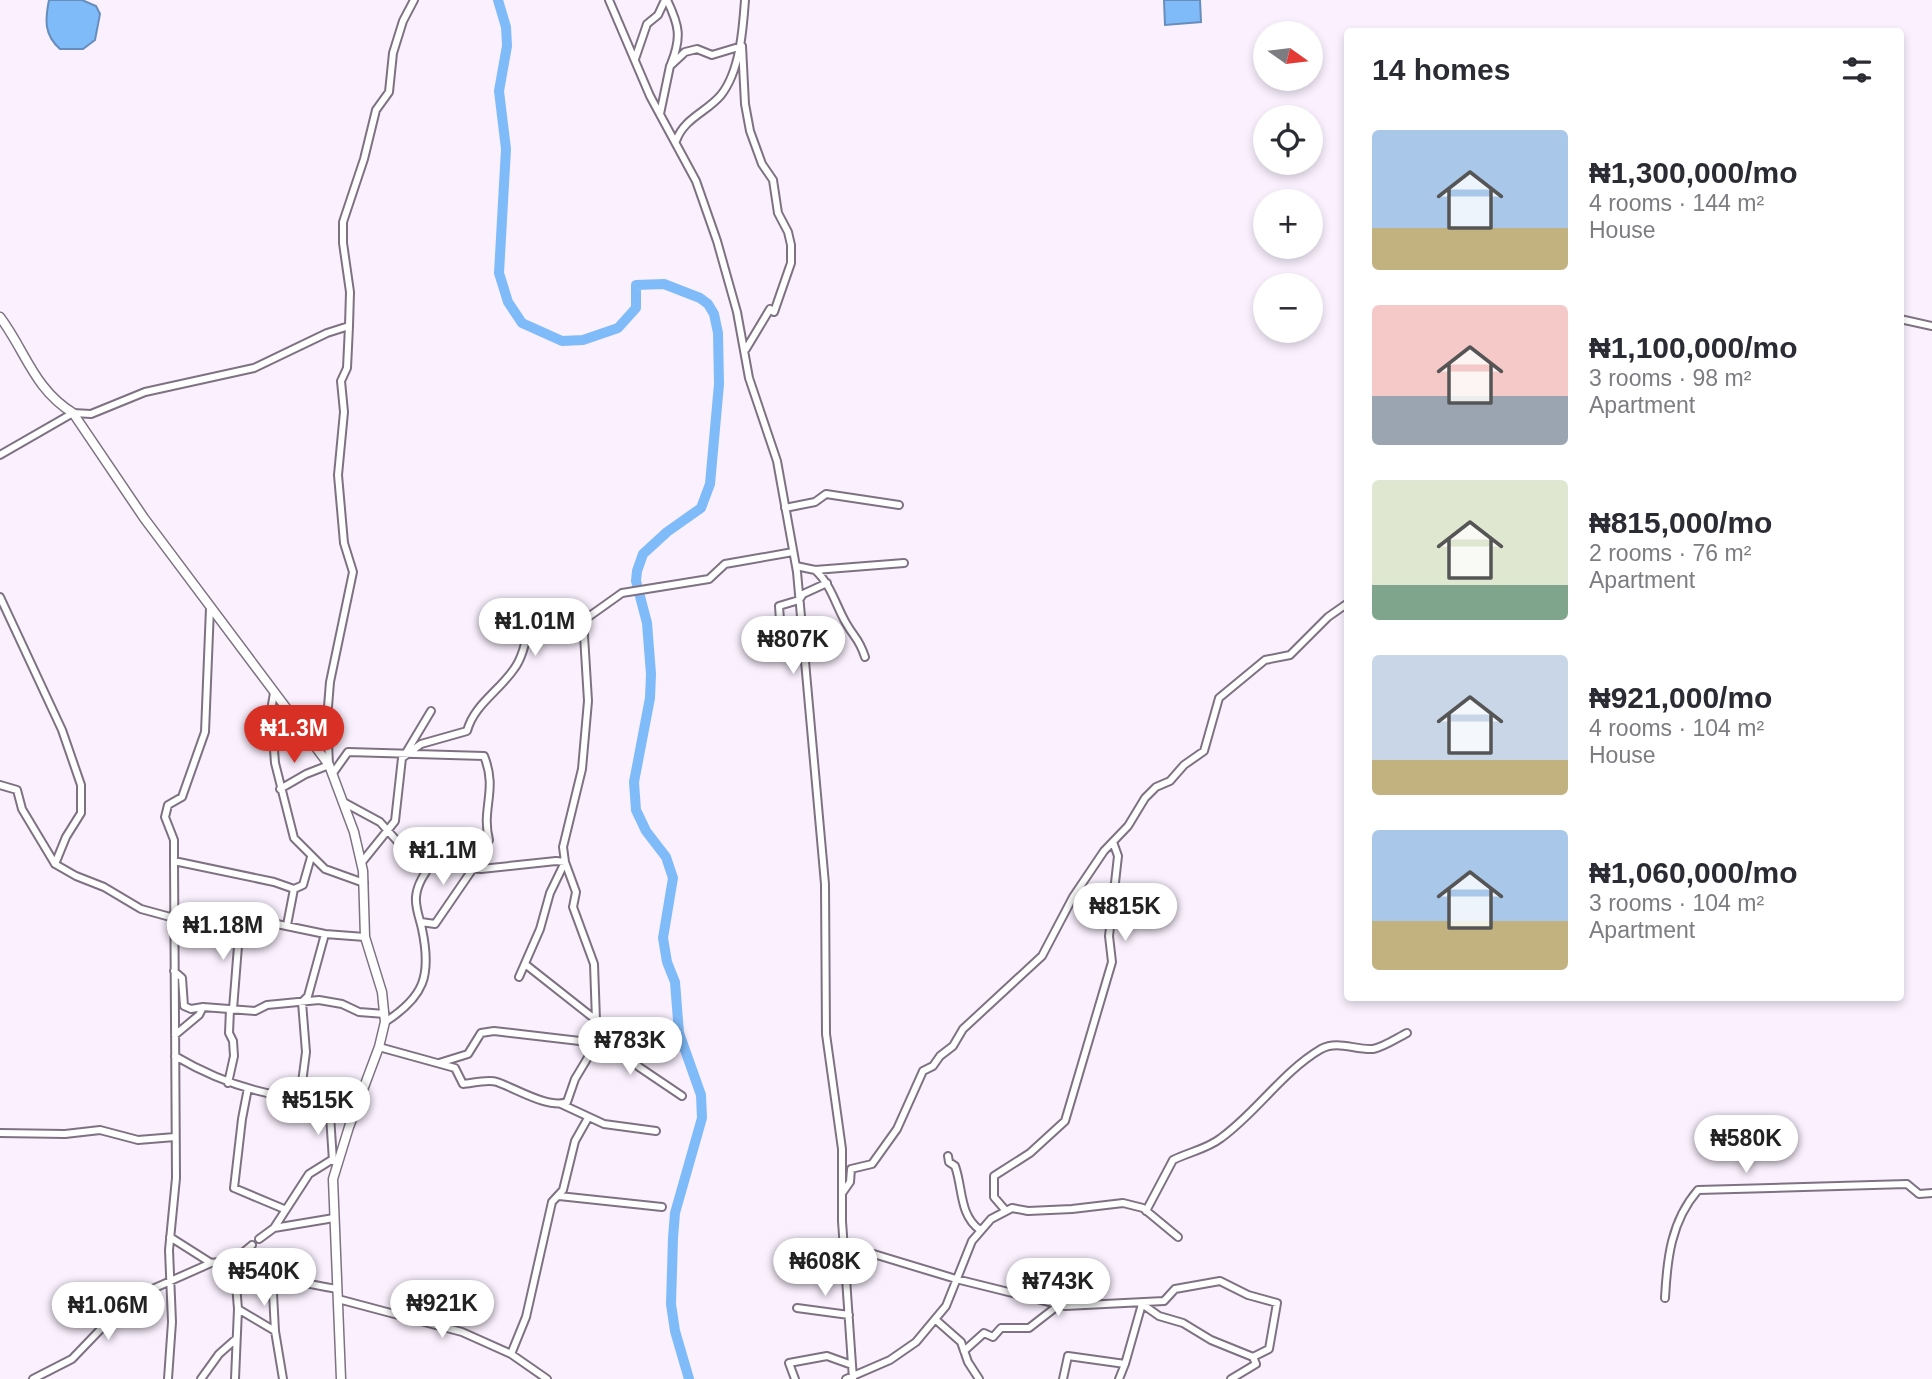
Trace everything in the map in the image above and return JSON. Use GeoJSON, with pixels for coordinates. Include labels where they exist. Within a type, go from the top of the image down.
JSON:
{"type":"FeatureCollection","features":[{"type":"Feature","properties":{"kind":"street"},"geometry":{"type":"LineString","coordinates":[[331,769],[327,719],[330,682],[353,572],[344,543],[338,475],[344,412],[341,381],[347,368],[350,292],[343,222],[364,159],[376,110],[389,92],[393,53],[403,21],[414,0]]}},
{"type":"Feature","properties":{"kind":"street"},"geometry":{"type":"LineString","coordinates":[[610,0],[634,61],[696,181],[713,229],[745,350],[749,378],[777,461],[796,566],[825,884],[826,1034],[842,1149],[851,1378]]}},
{"type":"Feature","properties":{"kind":"street"},"geometry":{"type":"LineString","coordinates":[[634,61],[647,24],[658,15],[666,0]]}},
{"type":"Feature","properties":{"kind":"street"},"geometry":{"type":"LineString","coordinates":[[660,114],[670,66],[677,50],[678,22],[666,0]]}},
{"type":"Feature","properties":{"kind":"street"},"geometry":{"type":"LineString","coordinates":[[745,0],[742,46],[745,104],[750,131],[762,164],[773,180],[778,213],[788,232],[791,245],[791,263],[774,312],[770,309],[745,350]]}},
{"type":"Feature","properties":{"kind":"street"},"geometry":{"type":"LineString","coordinates":[[670,66],[685,52],[697,49],[712,55],[742,46]]}},
{"type":"Feature","properties":{"kind":"street"},"geometry":{"type":"LineString","coordinates":[[676,141],[680,130],[721,94],[742,46]]}},
{"type":"Feature","properties":{"kind":"street"},"geometry":{"type":"LineString","coordinates":[[0,317],[27,365],[58,403],[74,413],[144,518],[331,769],[345,803],[362,862],[365,937],[382,992],[385,1018],[379,1047],[334,1173]]}},
{"type":"Feature","properties":{"kind":"street"},"geometry":{"type":"LineString","coordinates":[[1904,320],[1932,326]]}},
{"type":"Feature","properties":{"kind":"street"},"geometry":{"type":"LineString","coordinates":[[0,455],[74,413],[91,414],[145,392],[254,368],[327,333],[349,326]]}},
{"type":"Feature","properties":{"kind":"street"},"geometry":{"type":"LineString","coordinates":[[0,331],[10,331]]}},
{"type":"Feature","properties":{"kind":"street"},"geometry":{"type":"LineString","coordinates":[[785,508],[815,502],[826,494],[898,505]]}},
{"type":"Feature","properties":{"kind":"street"},"geometry":{"type":"LineString","coordinates":[[406,753],[421,744],[467,731],[471,716],[515,669],[524,649],[528,627],[577,625],[622,593],[709,579],[725,565],[793,552]]}},
{"type":"Feature","properties":{"kind":"street"},"geometry":{"type":"LineString","coordinates":[[796,566],[815,570],[904,562]]}},
{"type":"Feature","properties":{"kind":"street"},"geometry":{"type":"LineString","coordinates":[[815,570],[827,583],[834,601],[843,612],[844,621],[861,641],[865,657]]}},
{"type":"Feature","properties":{"kind":"street"},"geometry":{"type":"LineString","coordinates":[[801,630],[780,620],[779,606],[799,600],[803,594],[827,583]]}},
{"type":"Feature","properties":{"kind":"street"},"geometry":{"type":"LineString","coordinates":[[0,597],[62,730],[81,785],[81,813],[66,837],[55,864]]}},
{"type":"Feature","properties":{"kind":"street"},"geometry":{"type":"LineString","coordinates":[[842,1194],[849,1182],[850,1169],[872,1164],[897,1129],[923,1071],[933,1066],[940,1056],[953,1046],[963,1029],[1042,956],[1073,897],[1104,850],[1128,826],[1145,798],[1156,787],[1170,781],[1184,765],[1204,751],[1219,698],[1265,660],[1290,655],[1328,617],[1344,606]]}},
{"type":"Feature","properties":{"kind":"street"},"geometry":{"type":"LineString","coordinates":[[168,1379],[172,1322],[170,1237],[176,1178],[174,840],[165,817],[168,805],[182,797],[202,746],[211,607]]}},
{"type":"Feature","properties":{"kind":"street"},"geometry":{"type":"LineString","coordinates":[[583,619],[588,701],[582,769],[563,847],[565,862],[576,892],[573,907],[594,964],[596,1020]]}},
{"type":"Feature","properties":{"kind":"street"},"geometry":{"type":"LineString","coordinates":[[274,693],[271,710],[280,789],[294,838],[325,869],[364,883]]}},
{"type":"Feature","properties":{"kind":"street"},"geometry":{"type":"LineString","coordinates":[[362,862],[395,821],[399,806],[402,758],[431,711]]}},
{"type":"Feature","properties":{"kind":"street"},"geometry":{"type":"LineString","coordinates":[[273,737],[307,737]]}},
{"type":"Feature","properties":{"kind":"street"},"geometry":{"type":"LineString","coordinates":[[280,789],[306,774],[331,769],[348,752],[484,756],[491,778],[491,797],[485,823],[489,840]]}},
{"type":"Feature","properties":{"kind":"street"},"geometry":{"type":"LineString","coordinates":[[0,785],[17,790],[22,809],[55,864],[104,887],[132,905],[174,918],[287,925],[325,934],[365,937]]}},
{"type":"Feature","properties":{"kind":"street"},"geometry":{"type":"LineString","coordinates":[[345,803],[380,822],[406,851],[443,867],[472,870],[565,862]]}},
{"type":"Feature","properties":{"kind":"street"},"geometry":{"type":"LineString","coordinates":[[1006,1212],[994,1197],[993,1176],[1030,1153],[1065,1121],[1112,962],[1109,936],[1118,856],[1113,842]]}},
{"type":"Feature","properties":{"kind":"street"},"geometry":{"type":"LineString","coordinates":[[174,860],[274,882],[294,889],[303,885],[311,857]]}},
{"type":"Feature","properties":{"kind":"street"},"geometry":{"type":"LineString","coordinates":[[519,977],[540,929],[550,893],[565,862]]}},
{"type":"Feature","properties":{"kind":"street"},"geometry":{"type":"LineString","coordinates":[[174,971],[182,978],[184,1006],[191,1009],[203,1007],[255,1011],[267,1005],[332,1002],[385,1018],[407,1008],[421,990],[426,946],[416,895],[422,878],[432,863]]}},
{"type":"Feature","properties":{"kind":"street"},"geometry":{"type":"LineString","coordinates":[[421,922],[435,924],[472,870]]}},
{"type":"Feature","properties":{"kind":"street"},"geometry":{"type":"LineString","coordinates":[[287,925],[294,889]]}},
{"type":"Feature","properties":{"kind":"street"},"geometry":{"type":"LineString","coordinates":[[229,1083],[234,1056],[233,1041],[229,1033],[240,921]]}},
{"type":"Feature","properties":{"kind":"street"},"geometry":{"type":"LineString","coordinates":[[300,1098],[306,1052],[302,1002],[308,996],[325,934]]}},
{"type":"Feature","properties":{"kind":"street"},"geometry":{"type":"LineString","coordinates":[[524,964],[596,1020],[639,1067],[682,1096]]}},
{"type":"Feature","properties":{"kind":"street"},"geometry":{"type":"LineString","coordinates":[[175,1035],[199,1014],[203,1007]]}},
{"type":"Feature","properties":{"kind":"street"},"geometry":{"type":"LineString","coordinates":[[561,1104],[567,1101],[575,1079],[605,1029]]}},
{"type":"Feature","properties":{"kind":"street"},"geometry":{"type":"LineString","coordinates":[[438,1063],[468,1054],[481,1032],[505,1032],[597,1043]]}},
{"type":"Feature","properties":{"kind":"street"},"geometry":{"type":"LineString","coordinates":[[1146,1211],[1173,1160],[1205,1148],[1222,1138],[1276,1089],[1289,1073],[1318,1051],[1333,1043],[1374,1049],[1407,1033]]}},
{"type":"Feature","properties":{"kind":"street"},"geometry":{"type":"LineString","coordinates":[[379,1047],[455,1068],[463,1084],[494,1081],[522,1095],[561,1104],[604,1124],[656,1131]]}},
{"type":"Feature","properties":{"kind":"street"},"geometry":{"type":"LineString","coordinates":[[175,1056],[229,1083],[274,1096],[300,1098],[304,1095],[357,1105]]}},
{"type":"Feature","properties":{"kind":"street"},"geometry":{"type":"LineString","coordinates":[[248,1088],[234,1188],[285,1209]]}},
{"type":"Feature","properties":{"kind":"street"},"geometry":{"type":"LineString","coordinates":[[329,1100],[341,1379]]}},
{"type":"Feature","properties":{"kind":"street"},"geometry":{"type":"LineString","coordinates":[[511,1354],[526,1317],[552,1202],[559,1196],[575,1141],[587,1118]]}},
{"type":"Feature","properties":{"kind":"street"},"geometry":{"type":"LineString","coordinates":[[0,1133],[65,1134],[100,1130],[138,1140],[175,1137]]}},
{"type":"Feature","properties":{"kind":"street"},"geometry":{"type":"LineString","coordinates":[[948,1156],[949,1162],[955,1166],[958,1173],[960,1195],[967,1216],[971,1224],[980,1230]]}},
{"type":"Feature","properties":{"kind":"street"},"geometry":{"type":"LineString","coordinates":[[260,1239],[274,1228],[309,1174],[333,1159]]}},
{"type":"Feature","properties":{"kind":"street"},"geometry":{"type":"LineString","coordinates":[[1665,1298],[1668,1256],[1675,1231],[1686,1204],[1698,1190],[1907,1184],[1919,1194],[1932,1193]]}},
{"type":"Feature","properties":{"kind":"street"},"geometry":{"type":"LineString","coordinates":[[559,1196],[663,1207]]}},
{"type":"Feature","properties":{"kind":"street"},"geometry":{"type":"LineString","coordinates":[[851,1378],[906,1351],[936,1320],[946,1306],[972,1241],[980,1230],[1012,1208],[1028,1211],[1123,1203],[1146,1211],[1178,1237]]}},
{"type":"Feature","properties":{"kind":"street"},"geometry":{"type":"LineString","coordinates":[[274,1228],[334,1218]]}},
{"type":"Feature","properties":{"kind":"street"},"geometry":{"type":"LineString","coordinates":[[170,1237],[211,1263]]}},
{"type":"Feature","properties":{"kind":"street"},"geometry":{"type":"LineString","coordinates":[[33,1379],[72,1359],[121,1308],[139,1294],[211,1263],[234,1260],[253,1245]]}},
{"type":"Feature","properties":{"kind":"street"},"geometry":{"type":"LineString","coordinates":[[844,1245],[956,1279],[1060,1304],[1142,1304],[1164,1301],[1175,1289],[1220,1281],[1248,1295],[1277,1303],[1269,1349],[1253,1357]]}},
{"type":"Feature","properties":{"kind":"street"},"geometry":{"type":"LineString","coordinates":[[234,1260],[247,1268],[336,1289]]}},
{"type":"Feature","properties":{"kind":"street"},"geometry":{"type":"LineString","coordinates":[[234,1260],[238,1309],[235,1379]]}},
{"type":"Feature","properties":{"kind":"street"},"geometry":{"type":"LineString","coordinates":[[272,1275],[275,1331],[283,1379]]}},
{"type":"Feature","properties":{"kind":"street"},"geometry":{"type":"LineString","coordinates":[[338,1299],[453,1329],[511,1354],[547,1379]]}},
{"type":"Feature","properties":{"kind":"street"},"geometry":{"type":"LineString","coordinates":[[964,1351],[984,1333],[993,1337],[1001,1328],[1029,1328],[1060,1304]]}},
{"type":"Feature","properties":{"kind":"street"},"geometry":{"type":"LineString","coordinates":[[1142,1304],[1158,1317],[1183,1323],[1211,1340],[1253,1357],[1256,1364],[1231,1379]]}},
{"type":"Feature","properties":{"kind":"street"},"geometry":{"type":"LineString","coordinates":[[1119,1379],[1142,1304]]}},
{"type":"Feature","properties":{"kind":"street"},"geometry":{"type":"LineString","coordinates":[[797,1308],[849,1315]]}},
{"type":"Feature","properties":{"kind":"street"},"geometry":{"type":"LineString","coordinates":[[238,1309],[275,1331]]}},
{"type":"Feature","properties":{"kind":"street"},"geometry":{"type":"LineString","coordinates":[[936,1320],[961,1342],[979,1379]]}},
{"type":"Feature","properties":{"kind":"street"},"geometry":{"type":"LineString","coordinates":[[201,1379],[219,1354],[236,1339]]}},
{"type":"Feature","properties":{"kind":"street"},"geometry":{"type":"LineString","coordinates":[[795,1379],[789,1363],[827,1356],[852,1365]]}},
{"type":"Feature","properties":{"kind":"street"},"geometry":{"type":"LineString","coordinates":[[1063,1379],[1068,1356],[1125,1364]]}},
{"type":"Feature","properties":{"kind":"water"},"geometry":{"type":"Polygon","coordinates":[[[49,0],[82,0],[96,6],[100,14],[95,40],[83,49],[60,49],[48,33],[49,0]]]}},
{"type":"Feature","properties":{"kind":"water"},"geometry":{"type":"Polygon","coordinates":[[[1164,0],[1200,0],[1201,22],[1165,25],[1164,0]]]}},
{"type":"Feature","properties":{"kind":"waterway"},"geometry":{"type":"LineString","coordinates":[[498,0],[506,27],[507,46],[499,91],[506,149],[499,273],[508,302],[522,323],[562,341],[583,340],[618,328],[636,308],[636,285],[664,284],[700,298],[708,304],[714,314],[718,333],[719,384],[710,484],[701,508],[667,532],[643,554],[636,581],[647,623],[651,674],[650,698],[634,782],[636,810],[646,831],[666,857],[673,878],[663,938],[667,962],[675,982],[679,1033],[701,1095],[702,1118],[675,1213],[673,1238],[671,1304],[675,1331],[689,1379]]}}]}
